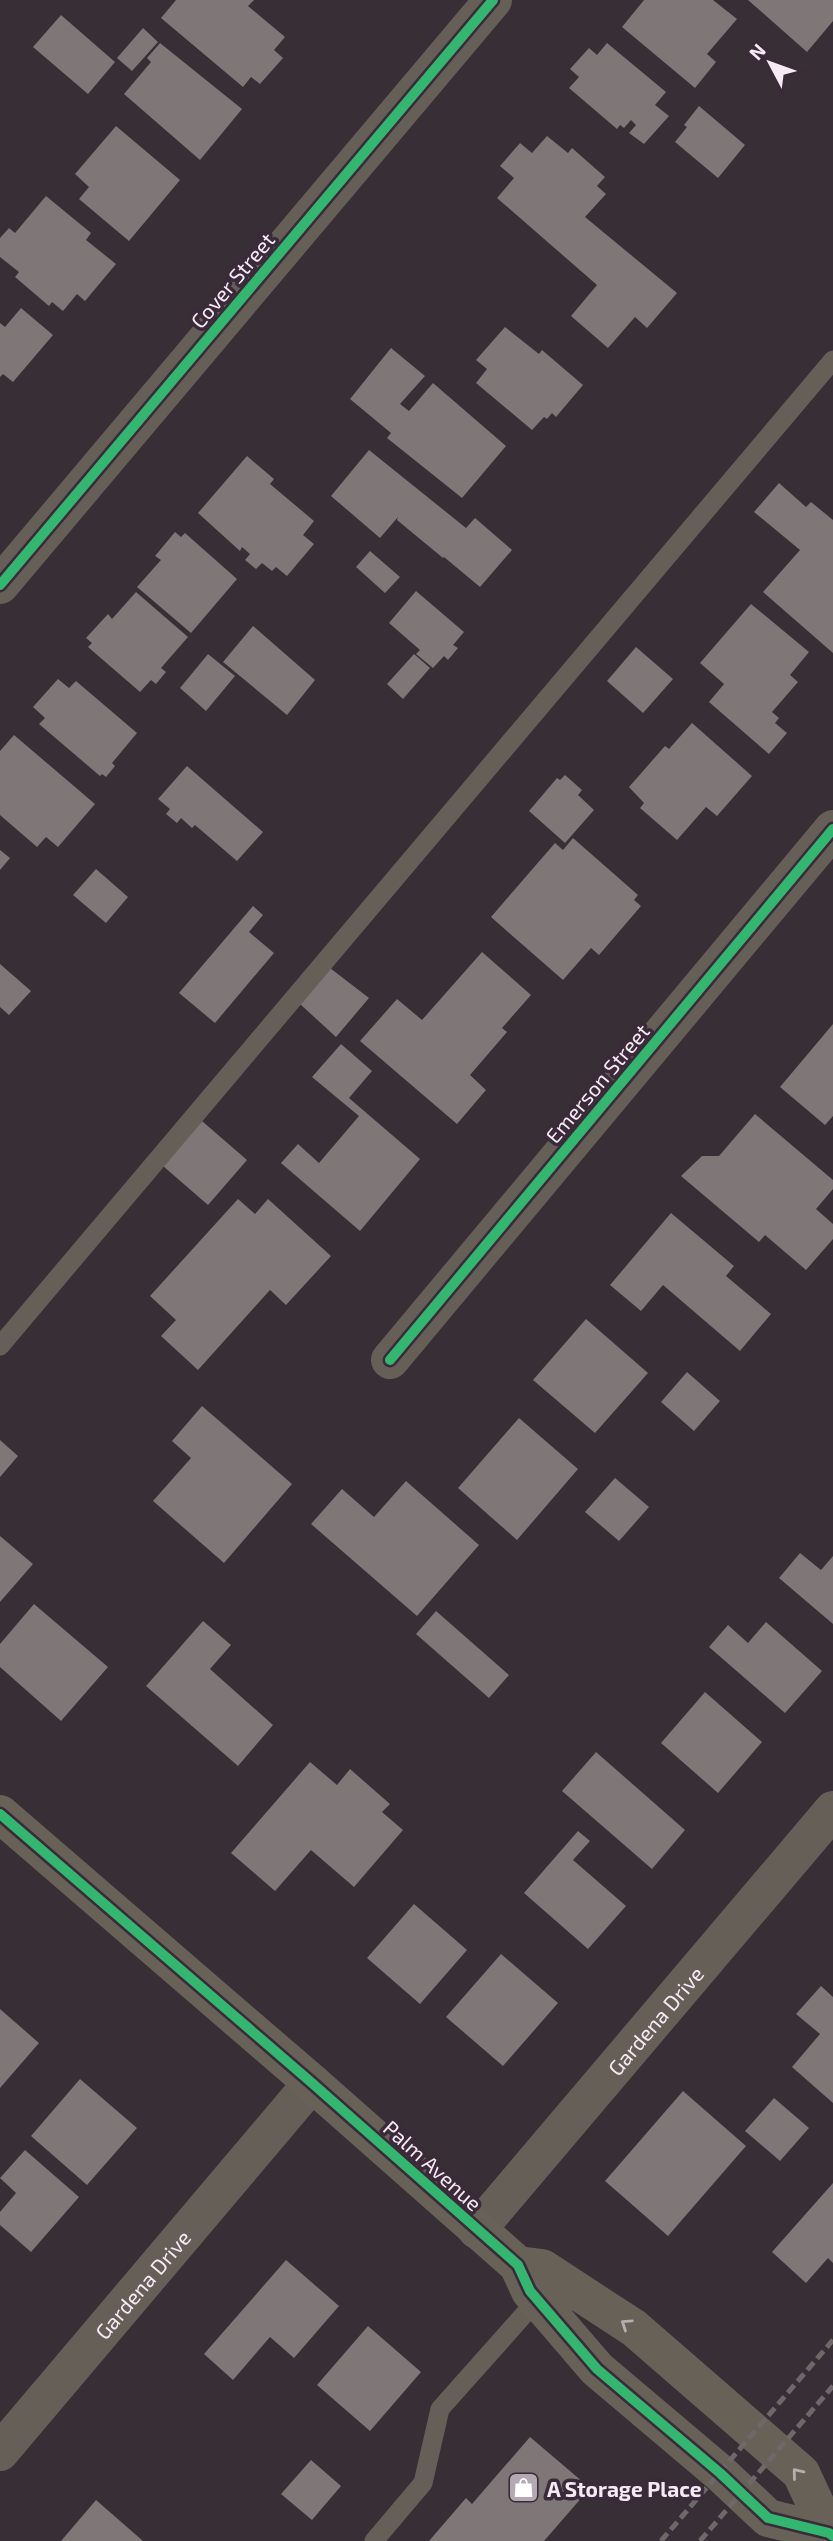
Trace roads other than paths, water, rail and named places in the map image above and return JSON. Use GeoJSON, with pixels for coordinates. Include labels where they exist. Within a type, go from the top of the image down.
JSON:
{"type":"FeatureCollection","features":[{"type":"Feature","properties":{"kind":"street","name":"Cover Street"},"geometry":{"type":"LineString","coordinates":[[0,585],[493,0]]}},
{"type":"Feature","properties":{"kind":"street","name":"Emerson Street"},"geometry":{"type":"LineString","coordinates":[[390,1360],[833,830]]}},
{"type":"Feature","properties":{"kind":"street","name":"Gardena Drive"},"geometry":{"type":"LineString","coordinates":[[478,2230],[833,1810]]}},
{"type":"Feature","properties":{"kind":"street","name":"Palm Avenue"},"geometry":{"type":"LineString","coordinates":[[0,1814],[519,2264],[530,2291],[597,2369],[720,2473],[768,2518],[829,2534]]}},
{"type":"Feature","properties":{"kind":"street","name":"Gardena Drive"},"geometry":{"type":"LineString","coordinates":[[0,2452],[312,2083]]}},
{"type":"Feature","properties":{"kind":"street","name":"Palm Avenue"},"geometry":{"type":"LineString","coordinates":[[519,2264],[542,2268],[622,2321],[801,2473],[829,2534]]}},
{"type":"Feature","properties":{"kind":"lane"},"geometry":{"type":"LineString","coordinates":[[0,1346],[833,360]]}},
{"type":"Feature","properties":{"kind":"lane"},"geometry":{"type":"LineString","coordinates":[[374,2541],[423,2483],[440,2409],[537,2300]]}},
{"type":"Feature","properties":{"kind":"railway"},"geometry":{"type":"LineString","coordinates":[[661,2541],[833,2340]]}},
{"type":"Feature","properties":{"kind":"railway"},"geometry":{"type":"LineString","coordinates":[[700,2541],[833,2386]]}},
{"type":"Feature","properties":{"kind":"place","name":"A Storage Place"},"geometry":{"type":"Point","coordinates":[524,2488]}}]}
